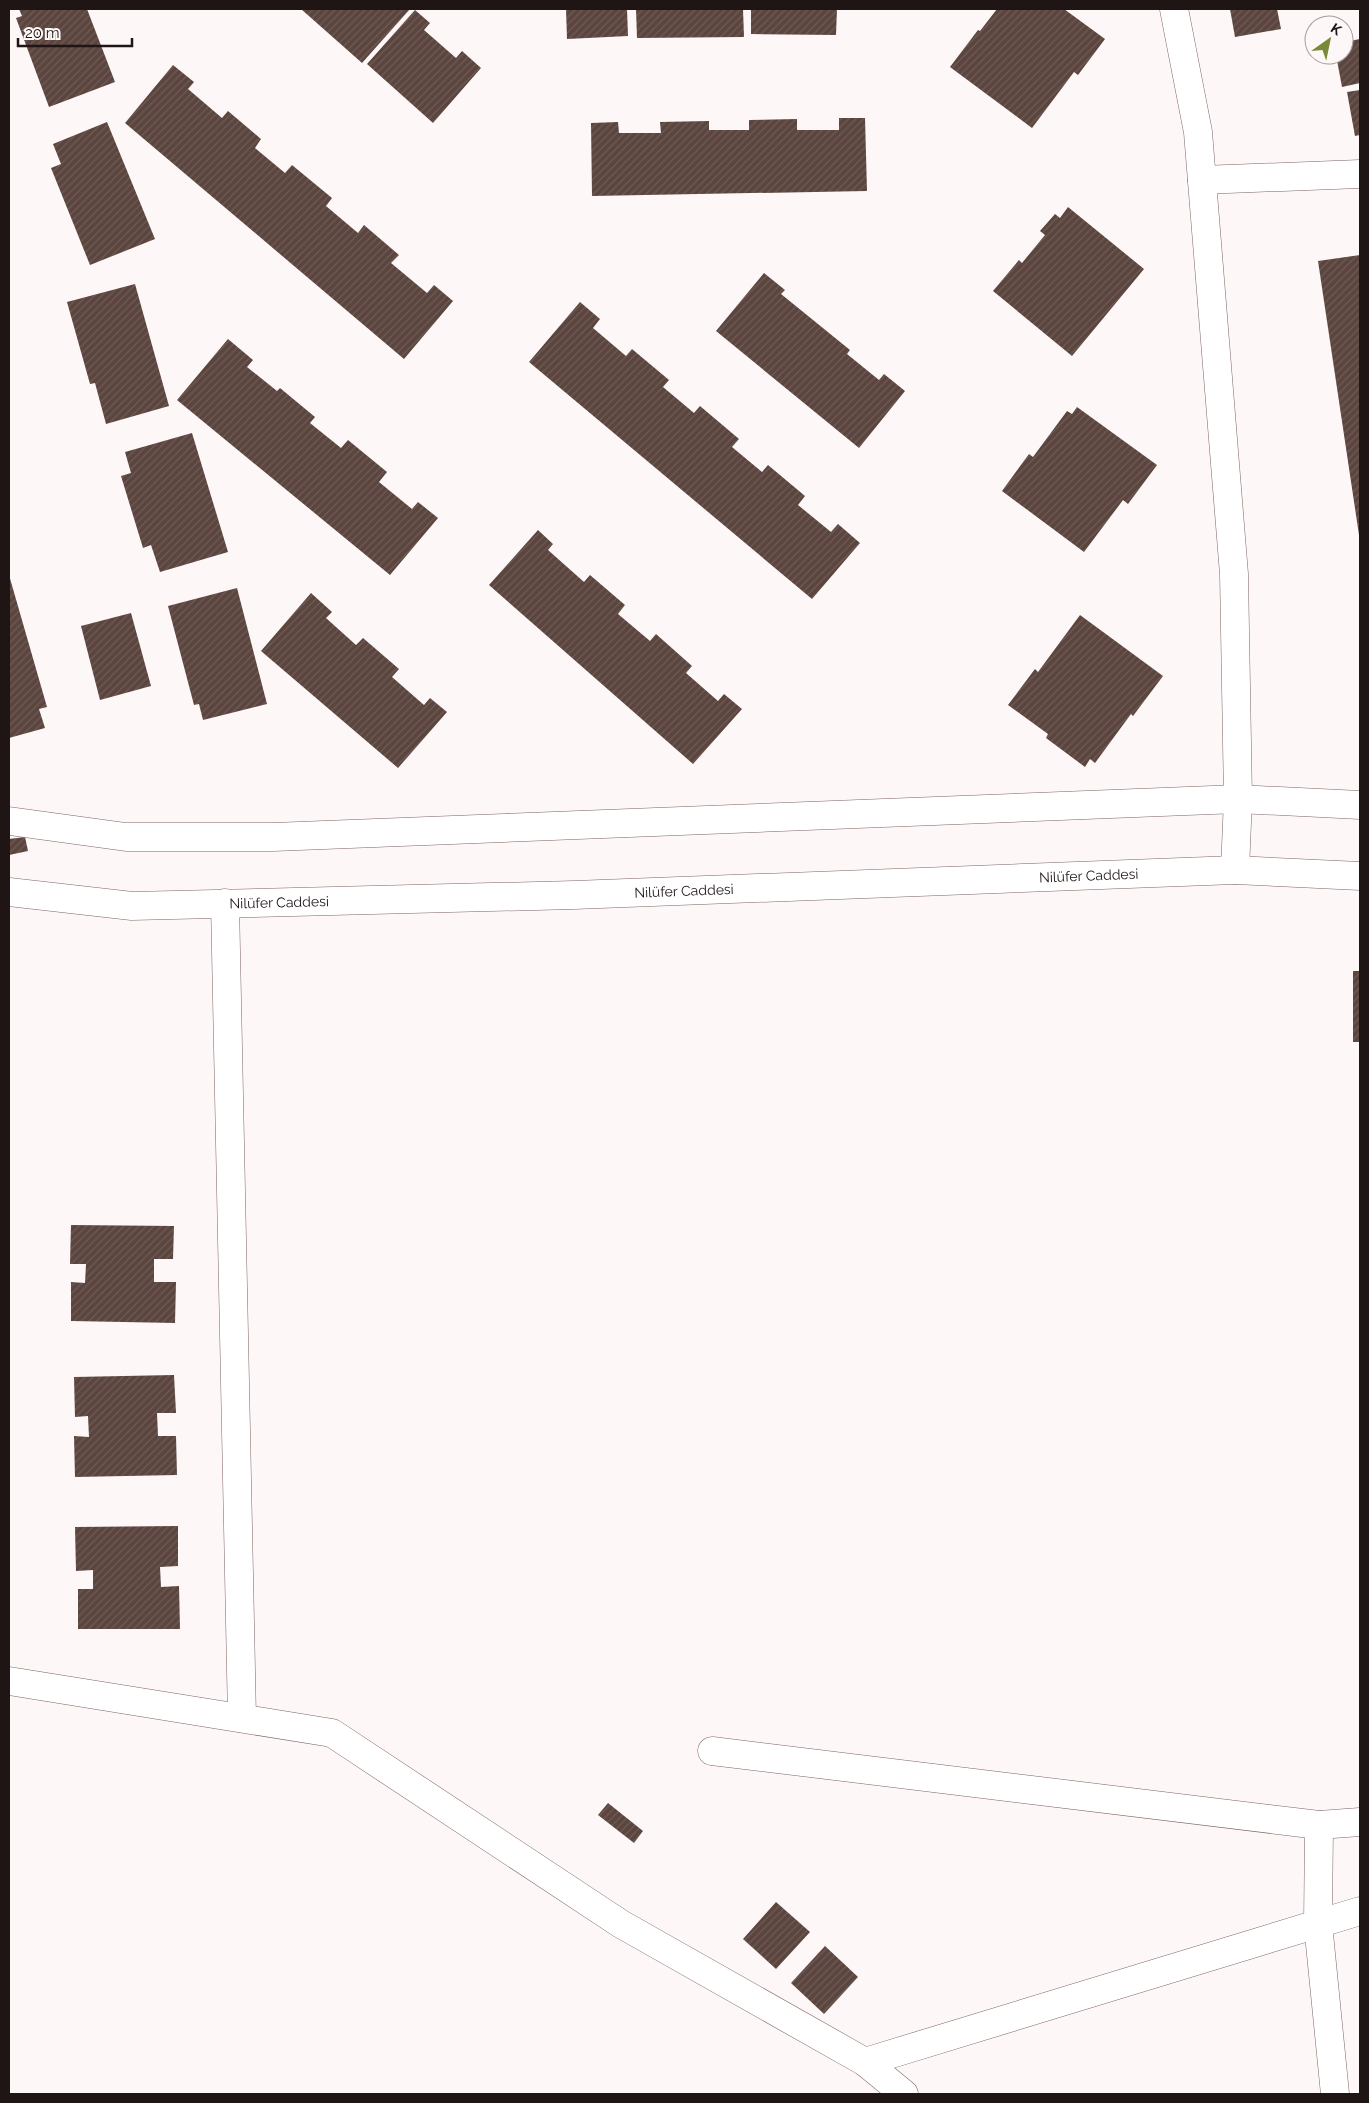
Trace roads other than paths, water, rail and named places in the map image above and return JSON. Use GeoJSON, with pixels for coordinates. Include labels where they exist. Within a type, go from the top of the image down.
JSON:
{"type":"FeatureCollection","features":[{"type":"Feature","properties":{"kind":"street"},"geometry":{"type":"LineString","coordinates":[[1174,9],[1198,132],[1234,574],[1238,799],[1235,870]]}},
{"type":"Feature","properties":{"kind":"street"},"geometry":{"type":"LineString","coordinates":[[1202,180],[1360,174]]}},
{"type":"Feature","properties":{"kind":"street"},"geometry":{"type":"LineString","coordinates":[[9,821],[126,837],[273,837],[1238,799],[1360,806]]}},
{"type":"Feature","properties":{"kind":"street","name":"Nilüfer Caddesi"},"geometry":{"type":"LineString","coordinates":[[9,892],[132,906],[574,895],[1235,870],[1360,876]]}},
{"type":"Feature","properties":{"kind":"street"},"geometry":{"type":"LineString","coordinates":[[225,903],[242,1718]]}},
{"type":"Feature","properties":{"kind":"street"},"geometry":{"type":"LineString","coordinates":[[9,1681],[332,1733],[621,1924],[865,2062],[904,2094]]}},
{"type":"Feature","properties":{"kind":"street"},"geometry":{"type":"LineString","coordinates":[[712,1751],[1319,1825],[1360,1822]]}},
{"type":"Feature","properties":{"kind":"street"},"geometry":{"type":"LineString","coordinates":[[1319,1825],[1318,1924],[1335,2094]]}},
{"type":"Feature","properties":{"kind":"street"},"geometry":{"type":"LineString","coordinates":[[865,2062],[1360,1911]]}}]}
